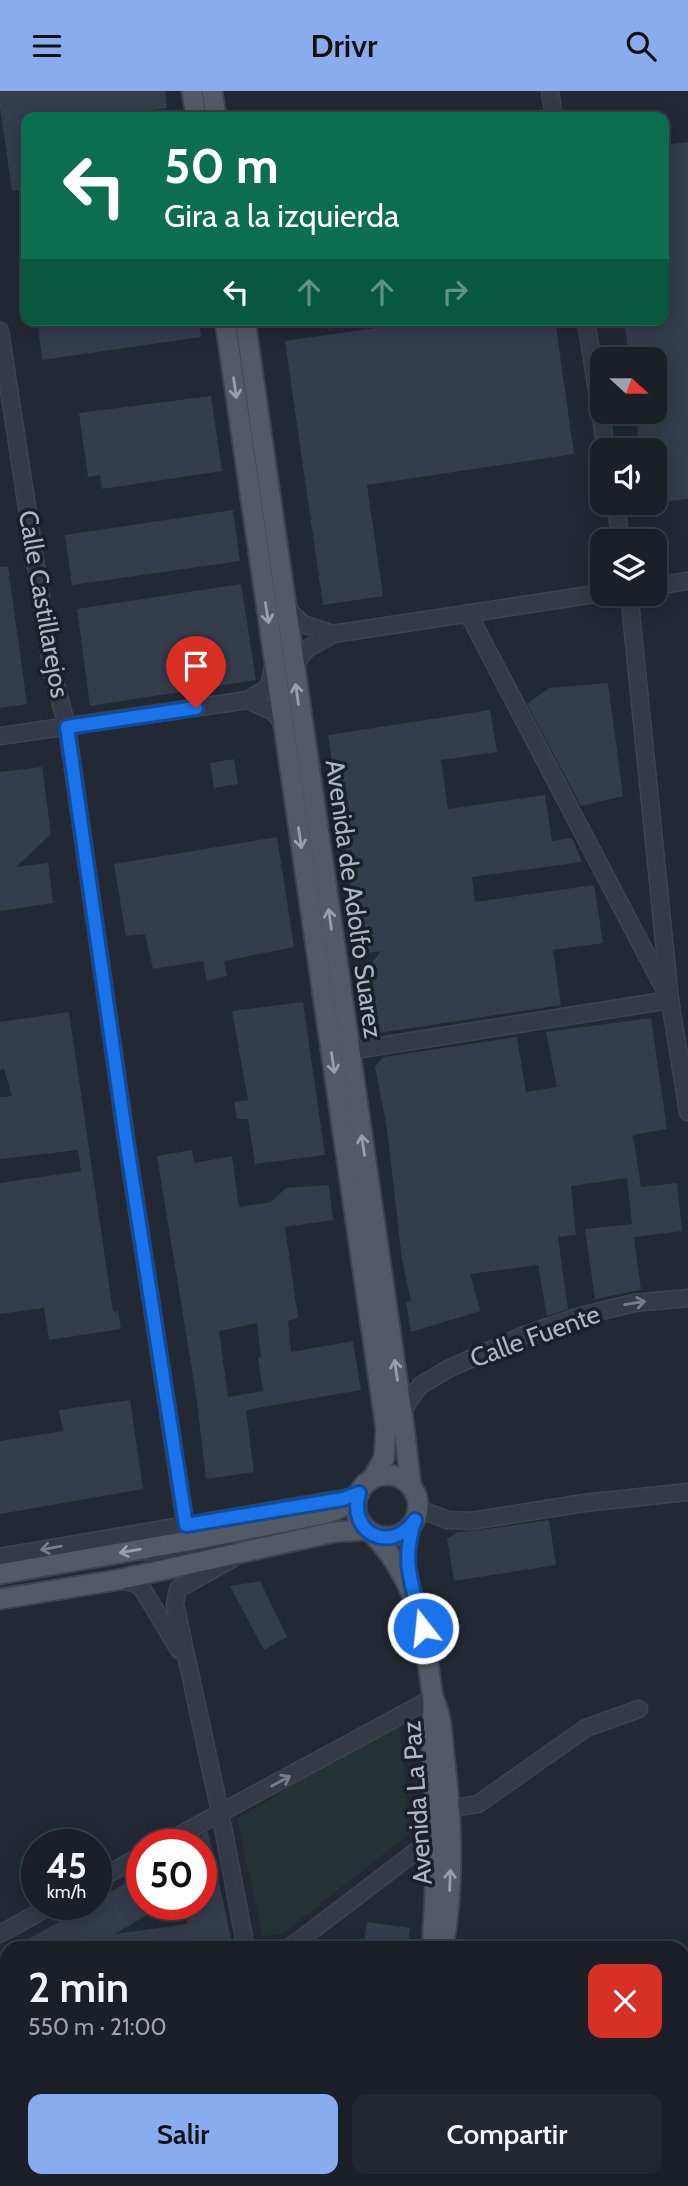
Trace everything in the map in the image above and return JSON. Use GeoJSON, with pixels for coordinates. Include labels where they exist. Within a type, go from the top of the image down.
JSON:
{"type":"FeatureCollection","features":[{"type":"Feature","properties":{"kind":"main road"},"geometry":{"type":"LineString","coordinates":[[192,91],[195,112]]}},
{"type":"Feature","properties":{"kind":"main road"},"geometry":{"type":"LineString","coordinates":[[212,91],[215,112]]}},
{"type":"Feature","properties":{"kind":"main road","name":"Avenida de Adolfo Suarez"},"geometry":{"type":"LineString","coordinates":[[226,326],[386,1429],[384,1458],[373,1478]]}},
{"type":"Feature","properties":{"kind":"main road","name":"Avenida de Adolfo Suarez"},"geometry":{"type":"LineString","coordinates":[[246,326],[411,1486]]}},
{"type":"Feature","properties":{"kind":"main road"},"geometry":{"type":"LineString","coordinates":[[0,1574],[187,1533],[336,1511],[346,1505],[373,1478],[393,1476],[411,1486],[418,1501],[410,1528],[393,1537],[334,1532],[117,1580],[0,1599]]}},
{"type":"Feature","properties":{"kind":"main road"},"geometry":{"type":"LineString","coordinates":[[359,1493],[357,1517],[370,1533]]}},
{"type":"Feature","properties":{"kind":"main road","name":"Avenida La Paz"},"geometry":{"type":"LineString","coordinates":[[416,1515],[407,1555],[411,1588],[423,1628],[433,1698],[432,1755],[437,1855],[432,1941]]}},
{"type":"Feature","properties":{"kind":"main road","name":"Avenida La Paz"},"geometry":{"type":"LineString","coordinates":[[370,1533],[395,1558],[411,1588]]}},
{"type":"Feature","properties":{"kind":"main road","name":"Avenida La Paz"},"geometry":{"type":"LineString","coordinates":[[433,1698],[439,1710],[449,1809],[450,1890],[444,1941]]}},
{"type":"Feature","properties":{"kind":"street"},"geometry":{"type":"LineString","coordinates":[[550,91],[553,112]]}},
{"type":"Feature","properties":{"kind":"street"},"geometry":{"type":"LineString","coordinates":[[587,326],[605,438]]}},
{"type":"Feature","properties":{"kind":"street","name":"Calle Castillarejos"},"geometry":{"type":"LineString","coordinates":[[0,331],[52,670],[67,727],[126,1139],[187,1533]]}},
{"type":"Feature","properties":{"kind":"street"},"geometry":{"type":"LineString","coordinates":[[667,584],[688,581]]}},
{"type":"Feature","properties":{"kind":"street"},"geometry":{"type":"LineString","coordinates":[[293,666],[307,649],[333,634],[590,595]]}},
{"type":"Feature","properties":{"kind":"street"},"geometry":{"type":"LineString","coordinates":[[630,606],[670,1000],[688,1112]]}},
{"type":"Feature","properties":{"kind":"street"},"geometry":{"type":"LineString","coordinates":[[286,608],[303,625],[333,634]]}},
{"type":"Feature","properties":{"kind":"street"},"geometry":{"type":"LineString","coordinates":[[468,613],[670,1000]]}},
{"type":"Feature","properties":{"kind":"street"},"geometry":{"type":"LineString","coordinates":[[0,736],[248,700],[268,687],[274,658]]}},
{"type":"Feature","properties":{"kind":"street"},"geometry":{"type":"LineString","coordinates":[[248,700],[274,712],[283,724]]}},
{"type":"Feature","properties":{"kind":"street"},"geometry":{"type":"LineString","coordinates":[[349,1051],[670,1000]]}},
{"type":"Feature","properties":{"kind":"street","name":"Calle Fuente"},"geometry":{"type":"LineString","coordinates":[[402,1413],[421,1385],[448,1369],[522,1336],[577,1317],[634,1303],[688,1297]]}},
{"type":"Feature","properties":{"kind":"street"},"geometry":{"type":"LineString","coordinates":[[416,1515],[471,1521],[584,1503],[688,1492]]}},
{"type":"Feature","properties":{"kind":"street"},"geometry":{"type":"LineString","coordinates":[[0,1557],[187,1533],[211,1550],[226,1551],[334,1532]]}},
{"type":"Feature","properties":{"kind":"street"},"geometry":{"type":"LineString","coordinates":[[0,1592],[166,1561],[181,1555],[187,1533]]}},
{"type":"Feature","properties":{"kind":"street"},"geometry":{"type":"LineString","coordinates":[[241,1554],[178,1589],[175,1604],[245,1941]]}},
{"type":"Feature","properties":{"kind":"street"},"geometry":{"type":"LineString","coordinates":[[117,1580],[137,1584],[143,1590],[187,1665]]}},
{"type":"Feature","properties":{"kind":"street"},"geometry":{"type":"LineString","coordinates":[[190,1829],[433,1698]]}},
{"type":"Feature","properties":{"kind":"street"},"geometry":{"type":"LineString","coordinates":[[449,1809],[478,1804],[586,1728],[639,1709]]}},
{"type":"Feature","properties":{"kind":"street"},"geometry":{"type":"LineString","coordinates":[[298,1941],[423,1846],[431,1848],[437,1855]]}},
{"type":"Feature","properties":{"kind":"street"},"geometry":{"type":"LineString","coordinates":[[0,1934],[25,1920]]}},
{"type":"Feature","properties":{"kind":"shaded area"},"geometry":{"type":"Polygon","coordinates":[[[399,1719],[410,1833],[281,1935],[263,1936],[237,1819],[399,1719]]]}},
{"type":"Feature","properties":{"kind":"building"},"geometry":{"type":"Polygon","coordinates":[[[0,91],[165,91],[167,108],[140,112],[21,112],[21,190],[12,191],[0,91]]]}},
{"type":"Feature","properties":{"kind":"building"},"geometry":{"type":"Polygon","coordinates":[[[688,142],[688,499],[667,501],[667,438],[638,438],[637,424],[667,424],[667,347],[627,347],[625,326],[669,326],[669,144],[688,142]]]}},
{"type":"Feature","properties":{"kind":"building"},"geometry":{"type":"Polygon","coordinates":[[[38,326],[200,326],[201,337],[42,360],[38,326]]]}},
{"type":"Feature","properties":{"kind":"building"},"geometry":{"type":"Polygon","coordinates":[[[389,326],[556,326],[574,454],[367,485],[383,596],[323,605],[285,341],[389,326]]]}},
{"type":"Feature","properties":{"kind":"building"},"geometry":{"type":"Polygon","coordinates":[[[211,396],[222,471],[102,489],[100,475],[88,477],[79,413],[211,396]]]}},
{"type":"Feature","properties":{"kind":"building"},"geometry":{"type":"Polygon","coordinates":[[[233,510],[240,561],[72,585],[65,535],[233,510]]]}},
{"type":"Feature","properties":{"kind":"building"},"geometry":{"type":"Polygon","coordinates":[[[0,567],[8,567],[27,704],[0,708],[0,567]]]}},
{"type":"Feature","properties":{"kind":"building"},"geometry":{"type":"Polygon","coordinates":[[[241,584],[256,680],[90,706],[77,609],[241,584]]]}},
{"type":"Feature","properties":{"kind":"building"},"geometry":{"type":"Polygon","coordinates":[[[608,683],[623,796],[581,806],[527,704],[549,688],[608,683]]]}},
{"type":"Feature","properties":{"kind":"building"},"geometry":{"type":"Polygon","coordinates":[[[490,710],[497,752],[441,760],[448,809],[545,795],[552,841],[572,838],[582,862],[472,877],[475,902],[594,885],[603,943],[553,950],[561,1005],[372,1034],[363,975],[381,951],[361,954],[328,735],[490,710]]]}},
{"type":"Feature","properties":{"kind":"building"},"geometry":{"type":"Polygon","coordinates":[[[234,759],[238,784],[214,788],[210,763],[234,759]]]}},
{"type":"Feature","properties":{"kind":"building"},"geometry":{"type":"Polygon","coordinates":[[[42,767],[51,834],[16,867],[48,863],[53,903],[0,911],[0,772],[42,767]]]}},
{"type":"Feature","properties":{"kind":"building"},"geometry":{"type":"Polygon","coordinates":[[[277,837],[294,947],[224,961],[227,976],[207,981],[203,961],[153,969],[145,934],[126,936],[114,864],[277,837]]]}},
{"type":"Feature","properties":{"kind":"building"},"geometry":{"type":"Polygon","coordinates":[[[303,1002],[325,1155],[255,1164],[248,1119],[237,1119],[234,1102],[248,1100],[232,1011],[303,1002]]]}},
{"type":"Feature","properties":{"kind":"building"},"geometry":{"type":"Polygon","coordinates":[[[69,1012],[113,1312],[118,1311],[121,1329],[49,1340],[44,1308],[0,1314],[0,1183],[81,1171],[78,1150],[0,1159],[0,1097],[12,1096],[4,1069],[0,1070],[0,1022],[69,1012]]]}},
{"type":"Feature","properties":{"kind":"building"},"geometry":{"type":"Polygon","coordinates":[[[651,1018],[667,1129],[633,1135],[641,1187],[677,1183],[682,1231],[634,1237],[641,1290],[595,1299],[585,1229],[632,1224],[627,1178],[571,1186],[576,1235],[558,1237],[568,1309],[547,1316],[538,1265],[470,1274],[480,1311],[411,1332],[406,1303],[411,1301],[402,1259],[387,1129],[375,1067],[383,1057],[517,1037],[526,1092],[557,1087],[546,1032],[651,1018]]]}},
{"type":"Feature","properties":{"kind":"building"},"geometry":{"type":"Polygon","coordinates":[[[192,1150],[194,1163],[232,1156],[239,1207],[271,1202],[286,1188],[329,1185],[333,1220],[285,1227],[298,1318],[288,1321],[291,1352],[353,1341],[361,1390],[246,1410],[254,1472],[206,1479],[197,1401],[157,1156],[192,1150]],[[257,1323],[219,1331],[228,1397],[263,1391],[258,1358],[261,1357],[257,1323]]]}},
{"type":"Feature","properties":{"kind":"building"},"geometry":{"type":"Polygon","coordinates":[[[130,1400],[143,1489],[0,1514],[0,1441],[63,1431],[59,1410],[130,1400]]]}},
{"type":"Feature","properties":{"kind":"building"},"geometry":{"type":"Polygon","coordinates":[[[549,1520],[556,1565],[454,1581],[447,1539],[457,1532],[549,1520]]]}},
{"type":"Feature","properties":{"kind":"building"},"geometry":{"type":"Polygon","coordinates":[[[260,1581],[287,1637],[264,1650],[230,1586],[260,1581]]]}},
{"type":"Feature","properties":{"kind":"building"},"geometry":{"type":"Polygon","coordinates":[[[217,1873],[232,1941],[25,1941],[62,1920],[112,1920],[112,1891],[126,1883],[126,1920],[138,1920],[115,1934],[187,1924],[187,1920],[217,1920],[217,1873]]]}},
{"type":"Feature","properties":{"kind":"building"},"geometry":{"type":"Polygon","coordinates":[[[367,1922],[410,1928],[408,1941],[364,1941],[367,1922]]]}},
{"type":"Feature","properties":{"kind":"route"},"geometry":{"type":"LineString","coordinates":[[196,708],[67,727],[126,1139],[186,1525],[343,1499],[359,1493],[356,1501],[357,1517],[366,1530],[374,1535],[384,1538],[402,1534],[415,1520],[408,1545],[407,1567],[423,1628]]}}]}
